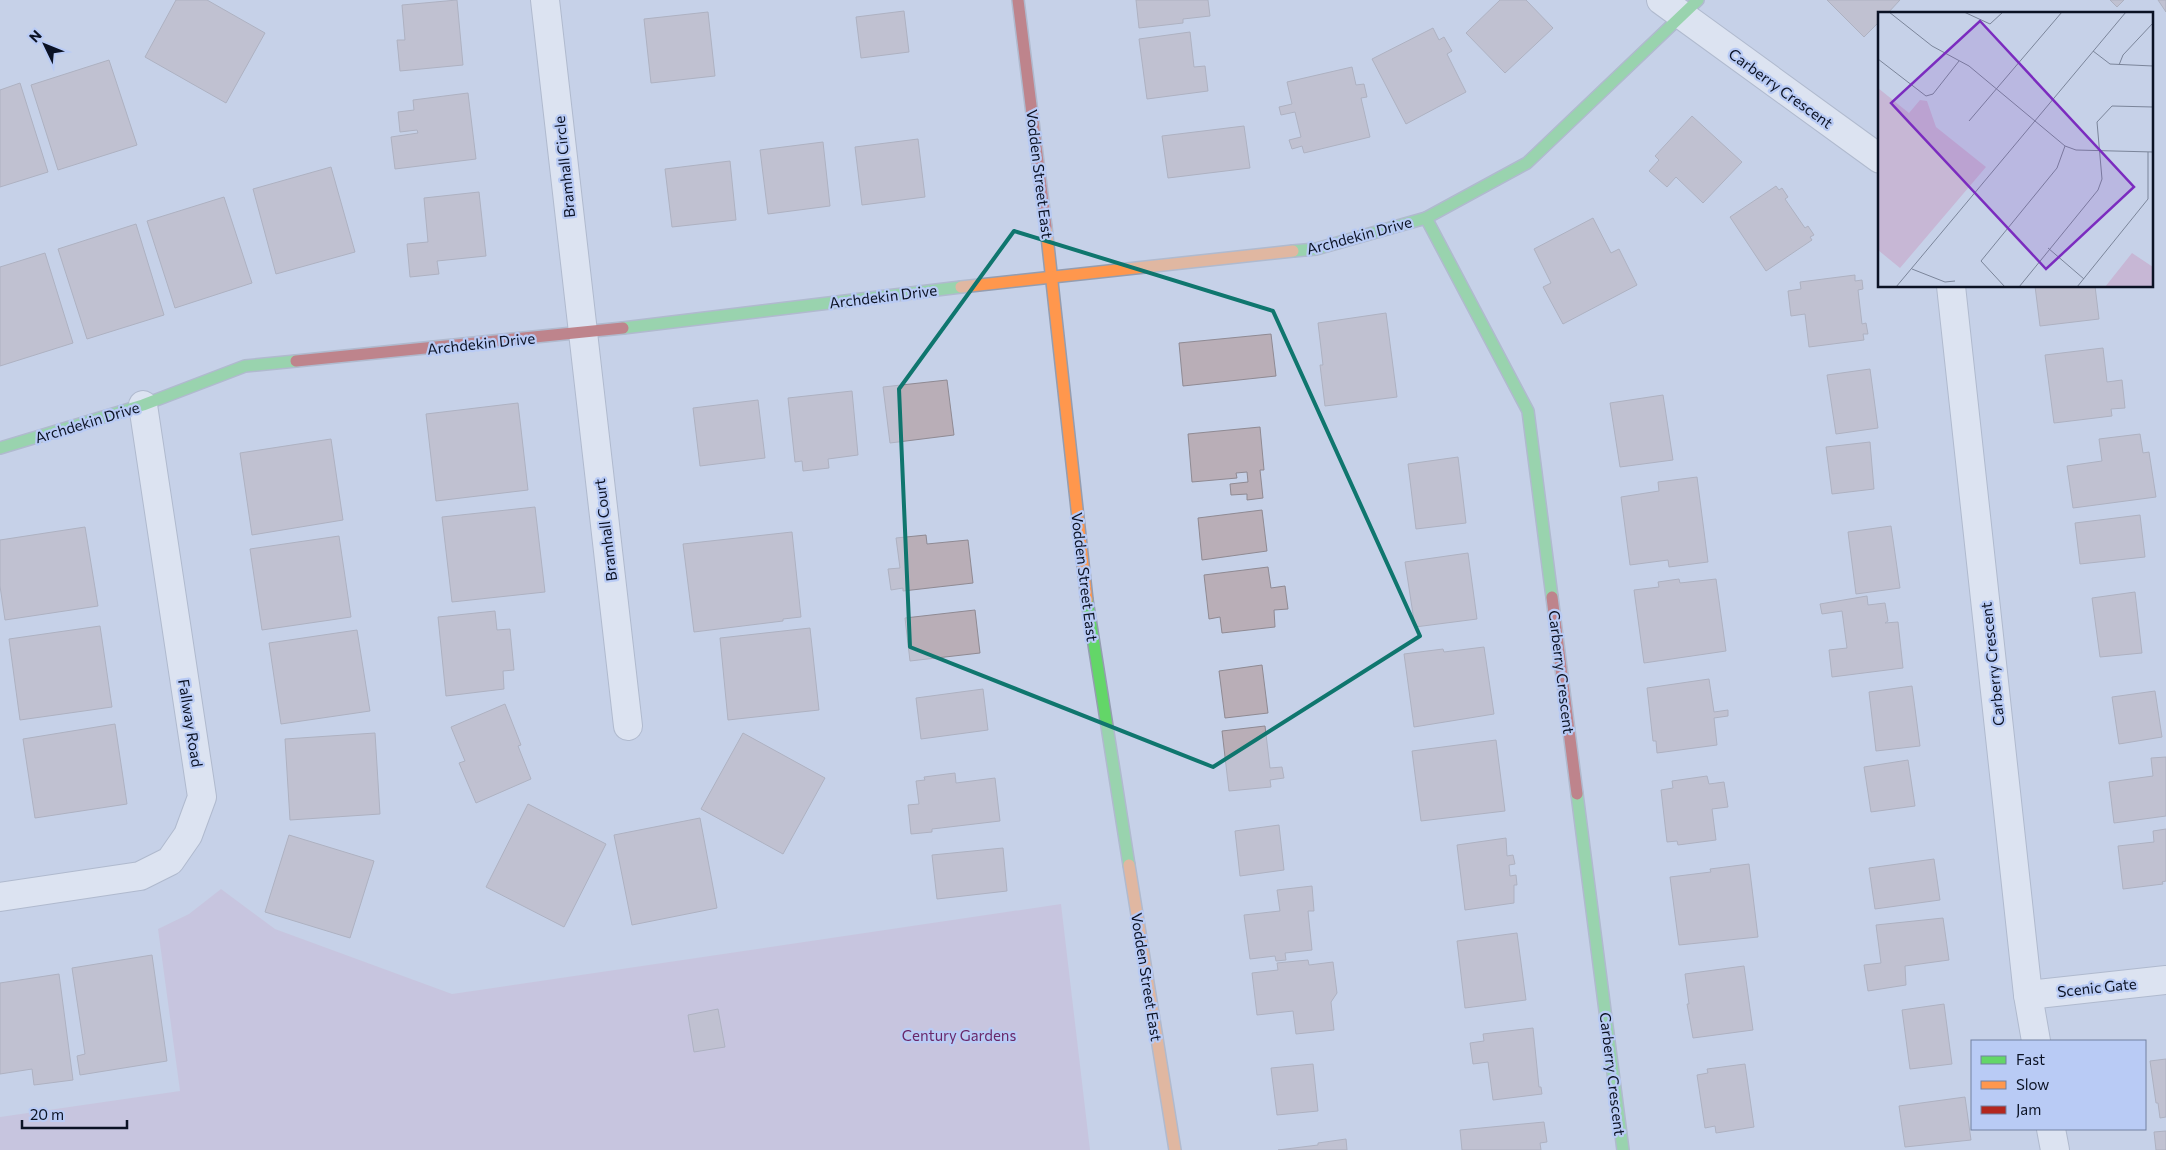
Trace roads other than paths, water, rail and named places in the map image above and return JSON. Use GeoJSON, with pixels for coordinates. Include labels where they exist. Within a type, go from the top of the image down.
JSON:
{"type":"FeatureCollection","features":[{"type":"Feature","properties":{"kind":"street","name":"Bramhall Circle"},"geometry":{"type":"LineString","coordinates":[[545,0],[582,333]]}},
{"type":"Feature","properties":{"kind":"street","name":"Vodden Street East"},"geometry":{"type":"LineString","coordinates":[[1018,0],[1052,276],[1084,583],[1175,1150]]}},
{"type":"Feature","properties":{"kind":"street","name":"Carberry Crescent"},"geometry":{"type":"LineString","coordinates":[[1661,0],[1690,8],[1878,157]]}},
{"type":"Feature","properties":{"kind":"street","name":"Archdekin Drive"},"geometry":{"type":"LineString","coordinates":[[0,448],[143,405],[245,366],[582,333],[1052,276],[1316,249],[1426,218],[1527,163],[1690,8]]}},
{"type":"Feature","properties":{"kind":"street","name":"Carberry Crescent"},"geometry":{"type":"LineString","coordinates":[[1426,218],[1528,411],[1623,1150]]}},
{"type":"Feature","properties":{"kind":"street","name":"Carberry Crescent"},"geometry":{"type":"LineString","coordinates":[[1951,288],[2028,994],[2036,1040]]}},
{"type":"Feature","properties":{"kind":"street","name":"Bramhall Court"},"geometry":{"type":"LineString","coordinates":[[582,333],[628,726]]}},
{"type":"Feature","properties":{"kind":"street","name":"Fallway Road"},"geometry":{"type":"LineString","coordinates":[[0,897],[140,876],[170,861],[188,835],[202,797],[143,405]]}},
{"type":"Feature","properties":{"kind":"street","name":"Scenic Gate"},"geometry":{"type":"LineString","coordinates":[[2028,994],[2166,980]]}},
{"type":"Feature","properties":{"kind":"street"},"geometry":{"type":"LineString","coordinates":[[2051,1130],[2055,1150]]}},
{"type":"Feature","properties":{"kind":"park label","name":"Century Gardens"},"geometry":{"type":"Point","coordinates":[959,1035]}}]}
